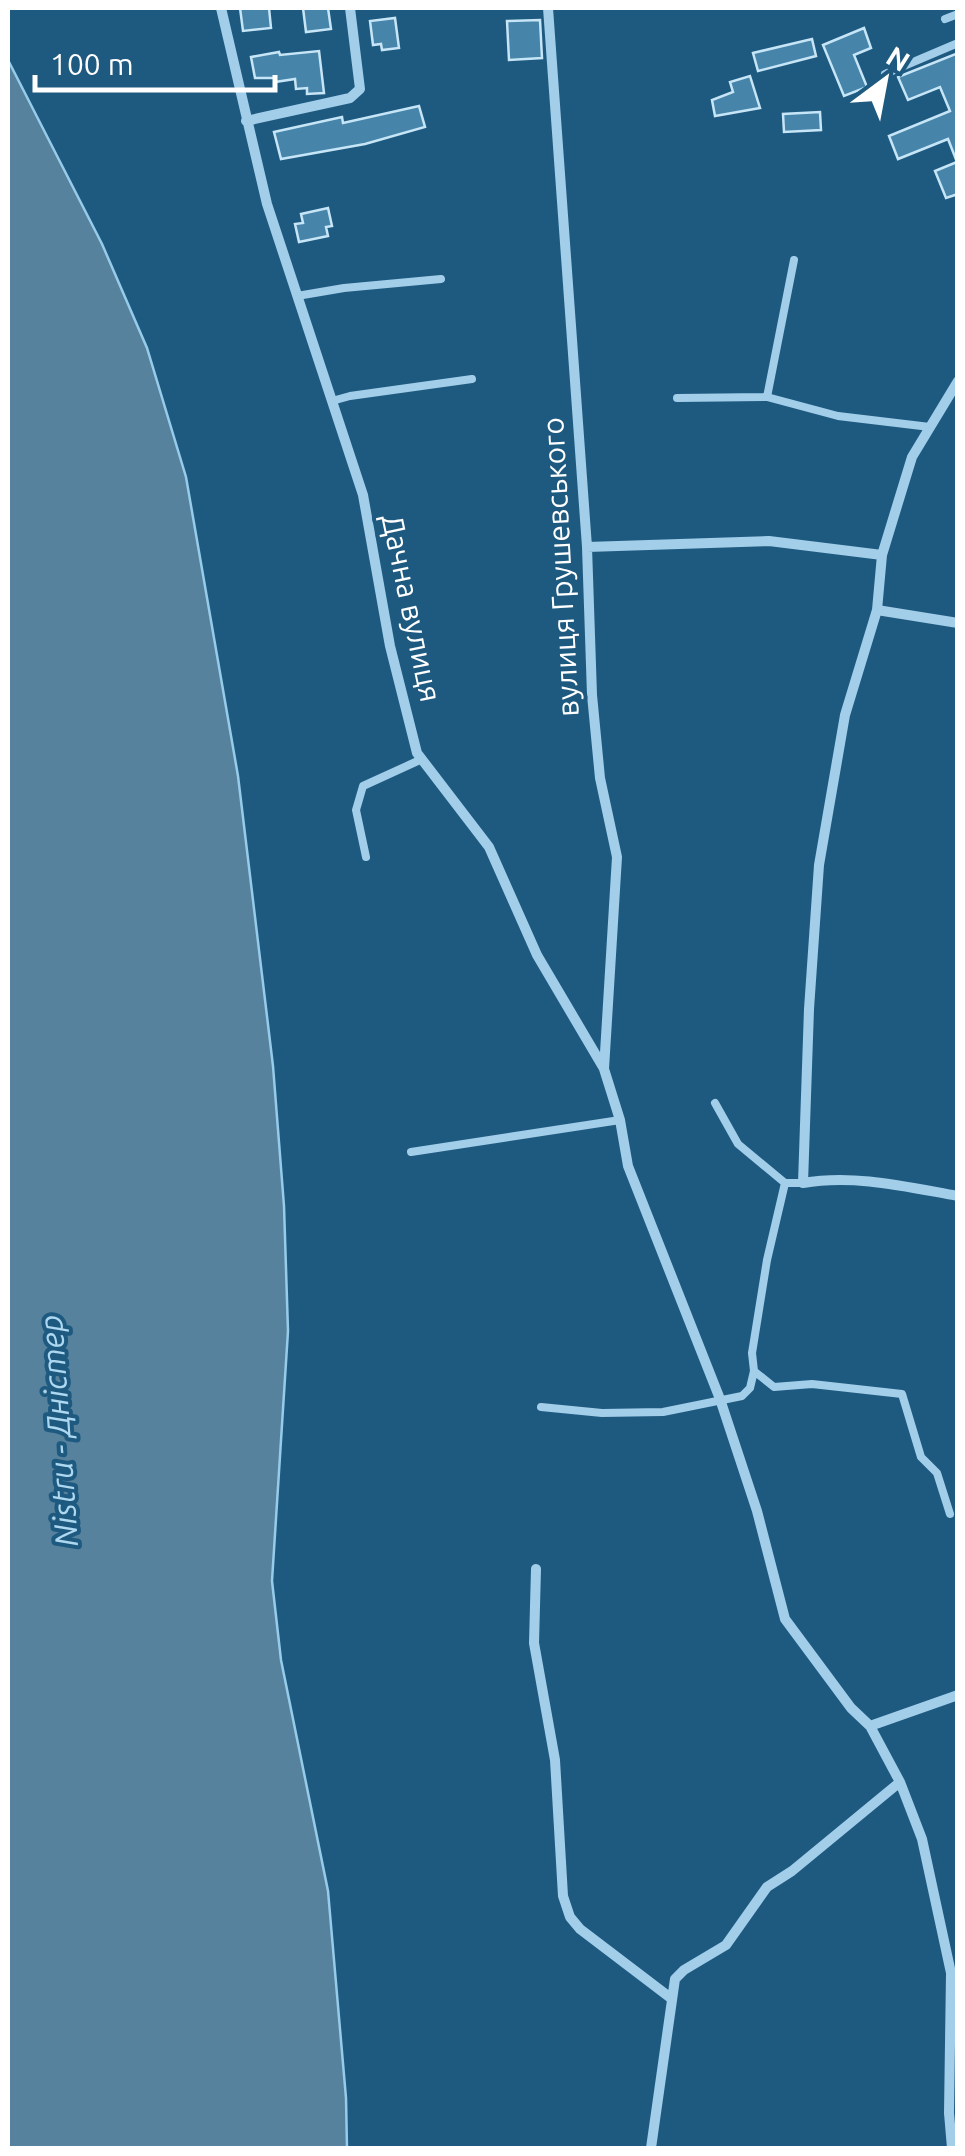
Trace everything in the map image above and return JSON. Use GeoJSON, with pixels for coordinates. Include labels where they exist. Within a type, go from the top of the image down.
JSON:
{"type":"FeatureCollection","features":[{"type":"Feature","properties":{"kind":"street","name":"Дачна вулиця"},"geometry":{"type":"LineString","coordinates":[[221,8],[266,204],[363,495],[390,646],[417,753],[490,846],[538,954],[604,1070]]}},
{"type":"Feature","properties":{"kind":"street"},"geometry":{"type":"LineString","coordinates":[[246,122],[350,98],[360,89],[350,8]]}},
{"type":"Feature","properties":{"kind":"street","name":"вулиця Грушевського"},"geometry":{"type":"LineString","coordinates":[[548,8],[587,547],[592,695],[600,778],[617,857],[604,1070],[620,1120],[628,1166],[720,1399],[757,1511],[785,1619],[851,1708],[870,1726],[900,1782],[922,1839],[951,1973],[954,2027],[948,2112],[952,2148]]}},
{"type":"Feature","properties":{"kind":"street"},"geometry":{"type":"LineString","coordinates":[[958,382],[912,458],[882,555],[877,610],[845,715],[819,866],[803,1183],[828,1178],[958,1196]]}},
{"type":"Feature","properties":{"kind":"street"},"geometry":{"type":"LineString","coordinates":[[587,547],[770,541],[882,555]]}},
{"type":"Feature","properties":{"kind":"street"},"geometry":{"type":"LineString","coordinates":[[877,610],[958,623]]}},
{"type":"Feature","properties":{"kind":"street"},"geometry":{"type":"LineString","coordinates":[[536,1569],[534,1643],[556,1760],[563,1896],[580,1930],[672,1999]]}},
{"type":"Feature","properties":{"kind":"street"},"geometry":{"type":"LineString","coordinates":[[870,1726],[958,1695]]}},
{"type":"Feature","properties":{"kind":"street"},"geometry":{"type":"LineString","coordinates":[[651,2148],[675,1979],[726,1945],[767,1887],[792,1872],[900,1782]]}},
{"type":"Feature","properties":{"kind":"lane"},"geometry":{"type":"LineString","coordinates":[[945,19],[958,14]]}},
{"type":"Feature","properties":{"kind":"lane"},"geometry":{"type":"LineString","coordinates":[[885,74],[958,43]]}},
{"type":"Feature","properties":{"kind":"lane"},"geometry":{"type":"LineString","coordinates":[[767,397],[794,260]]}},
{"type":"Feature","properties":{"kind":"lane"},"geometry":{"type":"LineString","coordinates":[[297,296],[441,279]]}},
{"type":"Feature","properties":{"kind":"lane"},"geometry":{"type":"LineString","coordinates":[[332,401],[472,379]]}},
{"type":"Feature","properties":{"kind":"lane"},"geometry":{"type":"LineString","coordinates":[[677,398],[767,397],[838,416],[930,427]]}},
{"type":"Feature","properties":{"kind":"lane"},"geometry":{"type":"LineString","coordinates":[[366,856],[356,810],[364,786],[422,759]]}},
{"type":"Feature","properties":{"kind":"lane"},"geometry":{"type":"LineString","coordinates":[[715,1103],[738,1144],[785,1184],[803,1183]]}},
{"type":"Feature","properties":{"kind":"lane"},"geometry":{"type":"LineString","coordinates":[[411,1152],[620,1120]]}},
{"type":"Feature","properties":{"kind":"lane"},"geometry":{"type":"LineString","coordinates":[[541,1406],[602,1413],[663,1412],[742,1396],[750,1388],[754,1371],[752,1353],[767,1260],[785,1184]]}},
{"type":"Feature","properties":{"kind":"lane"},"geometry":{"type":"LineString","coordinates":[[754,1371],[774,1387],[812,1384],[902,1394],[921,1457],[937,1473],[950,1514]]}},
{"type":"Feature","properties":{"kind":"water","name":"Nistru - Дністер"},"geometry":{"type":"Polygon","coordinates":[[[8,60],[102,244],[147,348],[186,477],[238,776],[273,1066],[284,1206],[288,1331],[272,1581],[281,1660],[328,1891],[347,2148],[8,2148],[8,60]]]}},
{"type":"Feature","properties":{"kind":"building"},"geometry":{"type":"Polygon","coordinates":[[[240,8],[269,8],[271,28],[243,31],[240,8]]]}},
{"type":"Feature","properties":{"kind":"building"},"geometry":{"type":"Polygon","coordinates":[[[303,8],[328,8],[331,29],[306,32],[303,8]]]}},
{"type":"Feature","properties":{"kind":"building"},"geometry":{"type":"Polygon","coordinates":[[[395,18],[399,48],[382,50],[381,44],[373,45],[370,21],[395,18]]]}},
{"type":"Feature","properties":{"kind":"building"},"geometry":{"type":"Polygon","coordinates":[[[540,20],[542,58],[509,60],[507,21],[540,20]]]}},
{"type":"Feature","properties":{"kind":"building"},"geometry":{"type":"Polygon","coordinates":[[[864,28],[871,48],[854,55],[867,87],[844,96],[823,45],[864,28]]]}},
{"type":"Feature","properties":{"kind":"building"},"geometry":{"type":"Polygon","coordinates":[[[812,39],[816,56],[758,71],[753,53],[812,39]]]}},
{"type":"Feature","properties":{"kind":"building"},"geometry":{"type":"Polygon","coordinates":[[[319,51],[324,93],[307,94],[307,88],[296,89],[295,79],[275,82],[274,78],[255,78],[251,57],[319,51]]]}},
{"type":"Feature","properties":{"kind":"building"},"geometry":{"type":"Polygon","coordinates":[[[958,53],[958,194],[946,198],[935,171],[957,162],[948,139],[898,159],[889,136],[950,111],[940,87],[908,100],[898,77],[958,53]]]}},
{"type":"Feature","properties":{"kind":"building"},"geometry":{"type":"Polygon","coordinates":[[[750,76],[760,108],[715,116],[712,100],[733,92],[730,82],[750,76]]]}},
{"type":"Feature","properties":{"kind":"building"},"geometry":{"type":"Polygon","coordinates":[[[419,106],[425,127],[365,144],[281,159],[274,132],[342,117],[343,123],[419,106]]]}},
{"type":"Feature","properties":{"kind":"building"},"geometry":{"type":"Polygon","coordinates":[[[820,112],[821,130],[784,132],[783,114],[820,112]]]}},
{"type":"Feature","properties":{"kind":"building"},"geometry":{"type":"Polygon","coordinates":[[[328,208],[332,226],[326,227],[328,236],[299,242],[295,224],[303,223],[301,214],[328,208]]]}}]}
